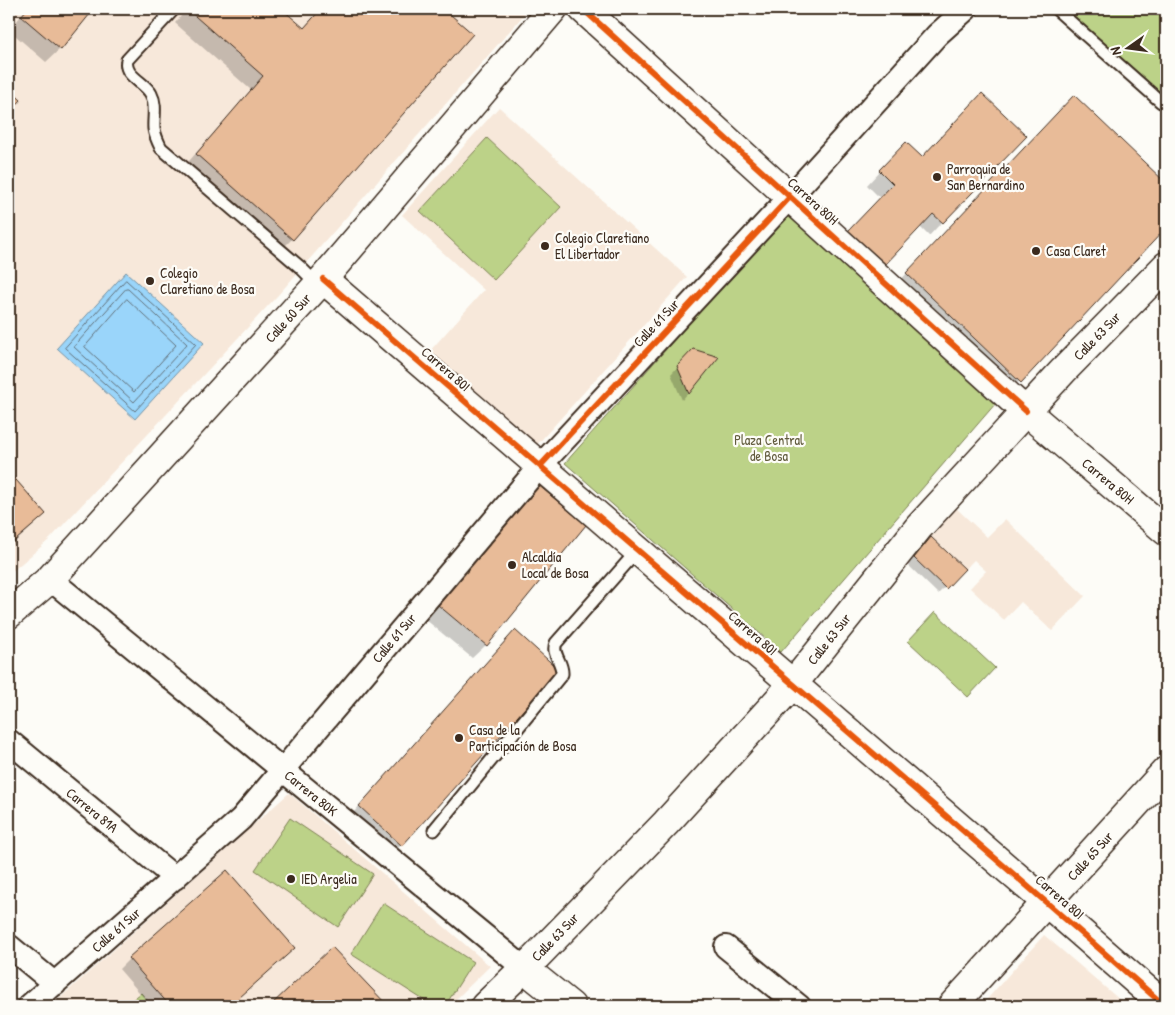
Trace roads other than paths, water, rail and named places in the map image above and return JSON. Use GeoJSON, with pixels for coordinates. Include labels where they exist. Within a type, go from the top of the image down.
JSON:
{"type":"FeatureCollection","features":[{"type":"Feature","properties":{"kind":"street","name":"Calle 60 Sur"},"geometry":{"type":"LineString","coordinates":[[9,614],[50,579],[553,9]]}},
{"type":"Feature","properties":{"kind":"street","name":"Carrera 80H"},"geometry":{"type":"LineString","coordinates":[[583,9],[1026,411],[1166,531]]}},
{"type":"Feature","properties":{"kind":"street","name":"Calle 61 Sur"},"geometry":{"type":"LineString","coordinates":[[29,1006],[241,819],[540,466],[790,197],[937,34],[966,9]]}},
{"type":"Feature","properties":{"kind":"street","name":"Calle 63 Sur"},"geometry":{"type":"LineString","coordinates":[[485,1006],[525,968],[666,823],[793,684],[908,540],[1063,371],[1166,266]]}},
{"type":"Feature","properties":{"kind":"street","name":"Carrera 80I"},"geometry":{"type":"LineString","coordinates":[[317,278],[638,550],[1165,1006]]}},
{"type":"Feature","properties":{"kind":"street","name":"Carrera 80K"},"geometry":{"type":"LineString","coordinates":[[50,579],[571,1006]]}},
{"type":"Feature","properties":{"kind":"street","name":"Carrera 81A"},"geometry":{"type":"LineString","coordinates":[[9,742],[175,878]]}},
{"type":"Feature","properties":{"kind":"street","name":"Calle 65 Sur"},"geometry":{"type":"LineString","coordinates":[[952,1006],[1166,771]]}},
{"type":"Feature","properties":{"kind":"street"},"geometry":{"type":"LineString","coordinates":[[9,946],[55,984]]}},
{"type":"Feature","properties":{"kind":"street"},"geometry":{"type":"LineString","coordinates":[[726,947],[799,1006]]}},
{"type":"Feature","properties":{"kind":"lane"},"geometry":{"type":"LineString","coordinates":[[174,9],[127,60],[125,66],[150,92],[154,100],[154,129],[161,148],[300,267],[317,278]]}},
{"type":"Feature","properties":{"kind":"lane"},"geometry":{"type":"LineString","coordinates":[[1056,9],[1161,102]]}},
{"type":"Feature","properties":{"kind":"lane"},"geometry":{"type":"LineString","coordinates":[[434,830],[562,674],[561,664],[554,651],[556,643],[638,550]]}},
{"type":"Feature","properties":{"kind":"water"},"geometry":{"type":"Polygon","coordinates":[[[126,272],[204,343],[135,419],[57,348],[126,272]]]}},
{"type":"Feature","properties":{"kind":"place","name":"Parroquia de San Bernardino"},"geometry":{"type":"Point","coordinates":[937,177]}},
{"type":"Feature","properties":{"kind":"place","name":"Colegio Claretiano El Libertador"},"geometry":{"type":"Point","coordinates":[545,246]}},
{"type":"Feature","properties":{"kind":"place","name":"Casa Claret"},"geometry":{"type":"Point","coordinates":[1036,251]}},
{"type":"Feature","properties":{"kind":"place","name":"Colegio Claretiano de Bosa"},"geometry":{"type":"Point","coordinates":[150,281]}},
{"type":"Feature","properties":{"kind":"place","name":"Alcaldía Local de Bosa"},"geometry":{"type":"Point","coordinates":[512,565]}},
{"type":"Feature","properties":{"kind":"place","name":"Casa de la Participación de Bosa"},"geometry":{"type":"Point","coordinates":[459,738]}},
{"type":"Feature","properties":{"kind":"place","name":"IED Argelia"},"geometry":{"type":"Point","coordinates":[291,879]}},
{"type":"Feature","properties":{"kind":"park label","name":"Plaza Central de Bosa"},"geometry":{"type":"Point","coordinates":[769,448]}}]}
